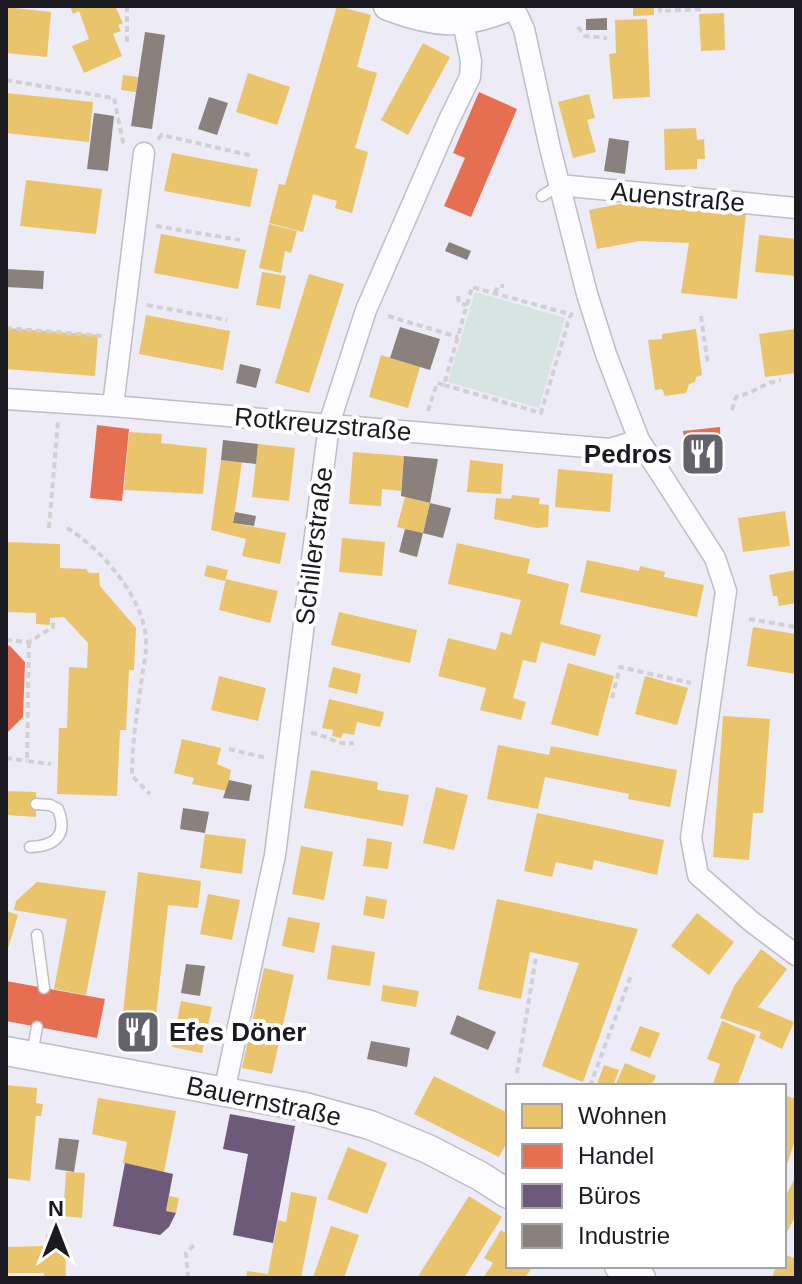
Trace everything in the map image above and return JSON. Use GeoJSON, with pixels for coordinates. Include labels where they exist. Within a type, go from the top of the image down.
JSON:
{"type":"FeatureCollection","features":[{"type":"Feature","properties":{"kind":"main road"},"geometry":{"type":"LineString","coordinates":[[388,6],[430,20],[463,22],[511,6]]}},
{"type":"Feature","properties":{"kind":"main road","name":"Bauernstraße"},"geometry":{"type":"LineString","coordinates":[[19,1053],[305,1107],[370,1125],[428,1149],[506,1193]]}},
{"type":"Feature","properties":{"kind":"main road"},"geometry":{"type":"LineString","coordinates":[[623,1268],[641,1278]]}},
{"type":"Feature","properties":{"kind":"street"},"geometry":{"type":"LineString","coordinates":[[511,6],[524,29],[551,191],[606,354],[639,440],[715,558],[726,591],[691,838],[698,875],[796,955]]}},
{"type":"Feature","properties":{"kind":"street","name":"Schillerstraße"},"geometry":{"type":"LineString","coordinates":[[224,1092],[275,855],[329,424],[366,310],[389,276],[448,122],[470,77],[471,61],[463,22]]}},
{"type":"Feature","properties":{"kind":"street"},"geometry":{"type":"LineString","coordinates":[[113,406],[144,153]]}},
{"type":"Feature","properties":{"kind":"street","name":"Auenstraße"},"geometry":{"type":"LineString","coordinates":[[551,191],[796,208]]}},
{"type":"Feature","properties":{"kind":"street","name":"Rotkreuzstraße"},"geometry":{"type":"LineString","coordinates":[[6,399],[610,449],[639,440]]}},
{"type":"Feature","properties":{"kind":"lane"},"geometry":{"type":"LineString","coordinates":[[30,847],[45,846],[61,832],[62,820],[58,809],[36,804]]}},
{"type":"Feature","properties":{"kind":"lane"},"geometry":{"type":"LineString","coordinates":[[37,935],[44,988]]}},
{"type":"Feature","properties":{"kind":"lane"},"geometry":{"type":"LineString","coordinates":[[19,1053],[37,1027]]}},
{"type":"Feature","properties":{"kind":"path"},"geometry":{"type":"LineString","coordinates":[[127,6],[127,44]]}},
{"type":"Feature","properties":{"kind":"path"},"geometry":{"type":"LineString","coordinates":[[660,6],[660,11],[705,9]]}},
{"type":"Feature","properties":{"kind":"path"},"geometry":{"type":"LineString","coordinates":[[578,27],[585,36],[607,38]]}},
{"type":"Feature","properties":{"kind":"path"},"geometry":{"type":"LineString","coordinates":[[6,80],[114,98],[123,142],[144,153],[162,135],[253,156]]}},
{"type":"Feature","properties":{"kind":"path"},"geometry":{"type":"LineString","coordinates":[[135,223],[240,240]]}},
{"type":"Feature","properties":{"kind":"path"},"geometry":{"type":"LineString","coordinates":[[495,294],[498,286],[504,286]]}},
{"type":"Feature","properties":{"kind":"path"},"geometry":{"type":"LineString","coordinates":[[422,432],[437,383],[541,413],[570,316],[472,287],[444,385]]}},
{"type":"Feature","properties":{"kind":"path"},"geometry":{"type":"LineString","coordinates":[[458,296],[459,303],[467,305]]}},
{"type":"Feature","properties":{"kind":"path"},"geometry":{"type":"LineString","coordinates":[[126,301],[227,320]]}},
{"type":"Feature","properties":{"kind":"path"},"geometry":{"type":"LineString","coordinates":[[366,310],[458,337]]}},
{"type":"Feature","properties":{"kind":"path"},"geometry":{"type":"LineString","coordinates":[[701,316],[708,365]]}},
{"type":"Feature","properties":{"kind":"path"},"geometry":{"type":"LineString","coordinates":[[6,328],[121,337]]}},
{"type":"Feature","properties":{"kind":"path"},"geometry":{"type":"LineString","coordinates":[[732,410],[736,397],[753,393],[764,383],[781,380]]}},
{"type":"Feature","properties":{"kind":"path"},"geometry":{"type":"LineString","coordinates":[[49,528],[60,403]]}},
{"type":"Feature","properties":{"kind":"path"},"geometry":{"type":"LineString","coordinates":[[67,528],[85,539],[104,558],[133,600],[142,622],[146,640],[132,744],[132,776],[150,794]]}},
{"type":"Feature","properties":{"kind":"path"},"geometry":{"type":"LineString","coordinates":[[6,640],[29,642],[53,627],[53,619]]}},
{"type":"Feature","properties":{"kind":"path"},"geometry":{"type":"LineString","coordinates":[[749,619],[796,627]]}},
{"type":"Feature","properties":{"kind":"path"},"geometry":{"type":"LineString","coordinates":[[27,761],[29,642]]}},
{"type":"Feature","properties":{"kind":"path"},"geometry":{"type":"LineString","coordinates":[[612,698],[620,667],[712,688]]}},
{"type":"Feature","properties":{"kind":"path"},"geometry":{"type":"LineString","coordinates":[[291,734],[314,733],[343,745],[354,743]]}},
{"type":"Feature","properties":{"kind":"path"},"geometry":{"type":"LineString","coordinates":[[229,749],[288,763]]}},
{"type":"Feature","properties":{"kind":"path"},"geometry":{"type":"LineString","coordinates":[[6,758],[51,764]]}},
{"type":"Feature","properties":{"kind":"path"},"geometry":{"type":"LineString","coordinates":[[517,1073],[536,957]]}},
{"type":"Feature","properties":{"kind":"path"},"geometry":{"type":"LineString","coordinates":[[591,1084],[632,973]]}},
{"type":"Feature","properties":{"kind":"path"},"geometry":{"type":"LineString","coordinates":[[188,1278],[186,1253],[195,1244]]}},
{"type":"Feature","properties":{"kind":"shaded area"},"geometry":{"type":"Polygon","coordinates":[[[475,292],[565,318],[539,408],[448,382],[475,292]]]}},
{"type":"Feature","properties":{"kind":"building: Wohnen"},"geometry":{"type":"Polygon","coordinates":[[[70,6],[115,6],[123,23],[118,25],[121,31],[113,34],[122,56],[84,73],[72,46],[89,39],[79,11],[73,14],[70,6]]]}},
{"type":"Feature","properties":{"kind":"building: Wohnen"},"geometry":{"type":"Polygon","coordinates":[[[337,6],[371,15],[357,67],[377,73],[355,148],[368,152],[352,213],[335,208],[337,201],[313,194],[303,232],[269,223],[279,184],[285,185],[337,6]]]}},
{"type":"Feature","properties":{"kind":"building: Wohnen"},"geometry":{"type":"Polygon","coordinates":[[[633,6],[654,6],[654,15],[633,16],[633,6]]]}},
{"type":"Feature","properties":{"kind":"building: Wohnen"},"geometry":{"type":"Polygon","coordinates":[[[6,7],[51,12],[47,57],[6,53],[6,7]]]}},
{"type":"Feature","properties":{"kind":"building: Wohnen"},"geometry":{"type":"Polygon","coordinates":[[[724,13],[725,50],[701,51],[699,14],[724,13]]]}},
{"type":"Feature","properties":{"kind":"building: Wohnen"},"geometry":{"type":"Polygon","coordinates":[[[647,19],[650,97],[613,99],[609,54],[616,53],[615,20],[647,19]]]}},
{"type":"Feature","properties":{"kind":"building: Wohnen"},"geometry":{"type":"Polygon","coordinates":[[[423,43],[450,57],[408,135],[381,120],[423,43]]]}},
{"type":"Feature","properties":{"kind":"building: Wohnen"},"geometry":{"type":"Polygon","coordinates":[[[248,73],[290,87],[277,125],[236,112],[248,73]]]}},
{"type":"Feature","properties":{"kind":"building: Wohnen"},"geometry":{"type":"Polygon","coordinates":[[[123,75],[138,77],[136,92],[121,90],[123,75]]]}},
{"type":"Feature","properties":{"kind":"building: Wohnen"},"geometry":{"type":"Polygon","coordinates":[[[6,93],[93,102],[89,142],[6,133],[6,93]]]}},
{"type":"Feature","properties":{"kind":"building: Wohnen"},"geometry":{"type":"Polygon","coordinates":[[[589,94],[595,118],[587,120],[596,152],[573,158],[558,102],[589,94]]]}},
{"type":"Feature","properties":{"kind":"building: Wohnen"},"geometry":{"type":"Polygon","coordinates":[[[696,128],[697,140],[704,139],[705,159],[697,159],[697,169],[665,170],[664,129],[696,128]]]}},
{"type":"Feature","properties":{"kind":"building: Wohnen"},"geometry":{"type":"Polygon","coordinates":[[[172,153],[258,169],[250,207],[164,191],[172,153]]]}},
{"type":"Feature","properties":{"kind":"building: Wohnen"},"geometry":{"type":"Polygon","coordinates":[[[26,180],[102,189],[96,234],[20,226],[26,180]]]}},
{"type":"Feature","properties":{"kind":"building: Wohnen"},"geometry":{"type":"Polygon","coordinates":[[[635,201],[746,213],[737,299],[681,293],[689,243],[640,241],[597,249],[589,210],[635,201]]]}},
{"type":"Feature","properties":{"kind":"building: Wohnen"},"geometry":{"type":"Polygon","coordinates":[[[269,224],[297,231],[291,253],[285,251],[281,273],[259,268],[269,224]]]}},
{"type":"Feature","properties":{"kind":"building: Wohnen"},"geometry":{"type":"Polygon","coordinates":[[[161,234],[246,250],[238,289],[154,273],[161,234]]]}},
{"type":"Feature","properties":{"kind":"building: Wohnen"},"geometry":{"type":"Polygon","coordinates":[[[759,235],[796,239],[796,276],[755,272],[759,235]]]}},
{"type":"Feature","properties":{"kind":"building: Wohnen"},"geometry":{"type":"Polygon","coordinates":[[[262,272],[286,276],[280,309],[256,305],[262,272]]]}},
{"type":"Feature","properties":{"kind":"building: Wohnen"},"geometry":{"type":"Polygon","coordinates":[[[309,274],[344,284],[309,393],[275,383],[309,274]]]}},
{"type":"Feature","properties":{"kind":"building: Wohnen"},"geometry":{"type":"Polygon","coordinates":[[[146,315],[230,331],[223,370],[139,354],[146,315]]]}},
{"type":"Feature","properties":{"kind":"building: Wohnen"},"geometry":{"type":"Polygon","coordinates":[[[6,328],[98,335],[95,376],[6,369],[6,328]]]}},
{"type":"Feature","properties":{"kind":"building: Wohnen"},"geometry":{"type":"Polygon","coordinates":[[[696,329],[702,375],[689,384],[686,393],[665,396],[662,389],[655,390],[648,340],[662,339],[662,334],[696,329]]]}},
{"type":"Feature","properties":{"kind":"building: Wohnen"},"geometry":{"type":"Polygon","coordinates":[[[796,329],[796,373],[765,377],[759,334],[796,329]]]}},
{"type":"Feature","properties":{"kind":"building: Wohnen"},"geometry":{"type":"Polygon","coordinates":[[[381,355],[420,367],[408,408],[369,397],[381,355]]]}},
{"type":"Feature","properties":{"kind":"building: Wohnen"},"geometry":{"type":"Polygon","coordinates":[[[129,432],[162,434],[161,443],[207,448],[203,494],[124,490],[129,432]]]}},
{"type":"Feature","properties":{"kind":"building: Wohnen"},"geometry":{"type":"Polygon","coordinates":[[[258,444],[295,448],[289,501],[252,497],[258,444]]]}},
{"type":"Feature","properties":{"kind":"building: Wohnen"},"geometry":{"type":"Polygon","coordinates":[[[353,452],[404,456],[401,491],[382,489],[381,506],[349,504],[353,452]]]}},
{"type":"Feature","properties":{"kind":"building: Wohnen"},"geometry":{"type":"Polygon","coordinates":[[[221,460],[242,462],[233,523],[286,533],[280,564],[242,556],[246,539],[211,530],[221,460]]]}},
{"type":"Feature","properties":{"kind":"building: Wohnen"},"geometry":{"type":"Polygon","coordinates":[[[470,460],[503,464],[501,494],[467,492],[470,460]]]}},
{"type":"Feature","properties":{"kind":"building: Wohnen"},"geometry":{"type":"Polygon","coordinates":[[[558,469],[613,474],[610,512],[555,507],[558,469]]]}},
{"type":"Feature","properties":{"kind":"building: Wohnen"},"geometry":{"type":"Polygon","coordinates":[[[512,495],[540,498],[539,504],[549,505],[548,527],[537,528],[494,519],[496,498],[511,499],[512,495]]]}},
{"type":"Feature","properties":{"kind":"building: Wohnen"},"geometry":{"type":"Polygon","coordinates":[[[405,497],[430,503],[423,533],[397,527],[405,497]]]}},
{"type":"Feature","properties":{"kind":"building: Wohnen"},"geometry":{"type":"Polygon","coordinates":[[[785,511],[790,546],[743,552],[738,518],[785,511]]]}},
{"type":"Feature","properties":{"kind":"building: Wohnen"},"geometry":{"type":"Polygon","coordinates":[[[342,538],[385,542],[382,576],[339,572],[342,538]]]}},
{"type":"Feature","properties":{"kind":"building: Wohnen"},"geometry":{"type":"Polygon","coordinates":[[[6,542],[60,544],[60,568],[99,573],[100,586],[136,628],[134,670],[129,670],[126,730],[120,730],[117,796],[57,794],[59,728],[67,728],[69,667],[87,668],[88,643],[64,617],[50,618],[50,625],[36,624],[36,613],[6,612],[6,542]]]}},
{"type":"Feature","properties":{"kind":"building: Wohnen"},"geometry":{"type":"Polygon","coordinates":[[[457,543],[530,559],[527,573],[569,584],[560,624],[601,635],[595,656],[541,642],[536,663],[523,660],[513,698],[526,702],[521,720],[480,710],[486,688],[438,676],[448,638],[496,650],[501,632],[511,635],[521,600],[448,584],[457,543]]]}},
{"type":"Feature","properties":{"kind":"building: Wohnen"},"geometry":{"type":"Polygon","coordinates":[[[587,560],[639,571],[640,566],[665,572],[664,577],[704,585],[697,617],[580,592],[587,560]]]}},
{"type":"Feature","properties":{"kind":"building: Wohnen"},"geometry":{"type":"Polygon","coordinates":[[[207,565],[228,570],[225,581],[204,576],[207,565]]]}},
{"type":"Feature","properties":{"kind":"building: Wohnen"},"geometry":{"type":"Polygon","coordinates":[[[796,570],[796,603],[779,606],[777,596],[773,596],[769,575],[796,570]]]}},
{"type":"Feature","properties":{"kind":"building: Wohnen"},"geometry":{"type":"Polygon","coordinates":[[[226,579],[278,591],[270,623],[219,610],[226,579]]]}},
{"type":"Feature","properties":{"kind":"building: Wohnen"},"geometry":{"type":"Polygon","coordinates":[[[339,612],[417,630],[410,663],[331,645],[339,612]]]}},
{"type":"Feature","properties":{"kind":"building: Wohnen"},"geometry":{"type":"Polygon","coordinates":[[[753,627],[796,634],[796,674],[747,666],[753,627]]]}},
{"type":"Feature","properties":{"kind":"building: Wohnen"},"geometry":{"type":"Polygon","coordinates":[[[568,663],[614,676],[598,736],[551,724],[568,663]]]}},
{"type":"Feature","properties":{"kind":"building: Wohnen"},"geometry":{"type":"Polygon","coordinates":[[[333,667],[361,674],[357,694],[328,687],[333,667]]]}},
{"type":"Feature","properties":{"kind":"building: Wohnen"},"geometry":{"type":"Polygon","coordinates":[[[219,676],[266,688],[258,721],[211,710],[219,676]]]}},
{"type":"Feature","properties":{"kind":"building: Wohnen"},"geometry":{"type":"Polygon","coordinates":[[[645,676],[688,688],[677,725],[635,714],[645,676]]]}},
{"type":"Feature","properties":{"kind":"building: Wohnen"},"geometry":{"type":"Polygon","coordinates":[[[329,699],[384,712],[380,727],[357,722],[354,735],[343,733],[341,738],[332,736],[333,730],[322,728],[329,699]]]}},
{"type":"Feature","properties":{"kind":"building: Wohnen"},"geometry":{"type":"Polygon","coordinates":[[[723,716],[770,719],[763,813],[753,813],[749,860],[713,857],[723,716]]]}},
{"type":"Feature","properties":{"kind":"building: Wohnen"},"geometry":{"type":"Polygon","coordinates":[[[182,739],[221,748],[217,764],[231,770],[227,791],[192,784],[194,778],[174,773],[182,739]]]}},
{"type":"Feature","properties":{"kind":"building: Wohnen"},"geometry":{"type":"Polygon","coordinates":[[[498,745],[549,755],[551,746],[677,770],[670,807],[628,799],[629,794],[545,777],[538,809],[487,799],[498,745]]]}},
{"type":"Feature","properties":{"kind":"building: Wohnen"},"geometry":{"type":"Polygon","coordinates":[[[311,770],[378,782],[377,790],[409,795],[403,826],[304,808],[311,770]]]}},
{"type":"Feature","properties":{"kind":"building: Wohnen"},"geometry":{"type":"Polygon","coordinates":[[[436,787],[468,795],[454,850],[423,843],[436,787]]]}},
{"type":"Feature","properties":{"kind":"building: Wohnen"},"geometry":{"type":"Polygon","coordinates":[[[6,791],[36,792],[36,817],[6,815],[6,791]]]}},
{"type":"Feature","properties":{"kind":"building: Wohnen"},"geometry":{"type":"Polygon","coordinates":[[[537,813],[664,840],[657,875],[594,860],[592,870],[556,862],[552,877],[524,871],[537,813]]]}},
{"type":"Feature","properties":{"kind":"building: Wohnen"},"geometry":{"type":"Polygon","coordinates":[[[205,834],[246,839],[242,874],[200,868],[205,834]]]}},
{"type":"Feature","properties":{"kind":"building: Wohnen"},"geometry":{"type":"Polygon","coordinates":[[[367,838],[392,842],[388,869],[363,866],[367,838]]]}},
{"type":"Feature","properties":{"kind":"building: Wohnen"},"geometry":{"type":"Polygon","coordinates":[[[301,846],[333,852],[324,900],[292,894],[301,846]]]}},
{"type":"Feature","properties":{"kind":"building: Wohnen"},"geometry":{"type":"Polygon","coordinates":[[[138,872],[201,881],[198,908],[168,905],[153,1044],[120,1041],[138,872]]]}},
{"type":"Feature","properties":{"kind":"building: Wohnen"},"geometry":{"type":"Polygon","coordinates":[[[37,882],[106,891],[86,995],[54,989],[67,919],[14,910],[16,901],[37,882]]]}},
{"type":"Feature","properties":{"kind":"building: Wohnen"},"geometry":{"type":"Polygon","coordinates":[[[208,894],[240,900],[232,940],[200,934],[208,894]]]}},
{"type":"Feature","properties":{"kind":"building: Wohnen"},"geometry":{"type":"Polygon","coordinates":[[[366,896],[387,900],[384,919],[363,915],[366,896]]]}},
{"type":"Feature","properties":{"kind":"building: Wohnen"},"geometry":{"type":"Polygon","coordinates":[[[497,899],[638,929],[583,1082],[542,1066],[579,963],[530,952],[521,999],[478,989],[497,899]]]}},
{"type":"Feature","properties":{"kind":"building: Wohnen"},"geometry":{"type":"Polygon","coordinates":[[[6,911],[18,915],[7,952],[6,952],[6,911]]]}},
{"type":"Feature","properties":{"kind":"building: Wohnen"},"geometry":{"type":"Polygon","coordinates":[[[697,913],[734,942],[709,975],[671,946],[697,913]]]}},
{"type":"Feature","properties":{"kind":"building: Wohnen"},"geometry":{"type":"Polygon","coordinates":[[[288,917],[320,923],[314,953],[282,946],[288,917]]]}},
{"type":"Feature","properties":{"kind":"building: Wohnen"},"geometry":{"type":"Polygon","coordinates":[[[332,945],[375,952],[370,986],[327,979],[332,945]]]}},
{"type":"Feature","properties":{"kind":"building: Wohnen"},"geometry":{"type":"Polygon","coordinates":[[[761,949],[787,969],[758,1007],[794,1022],[782,1049],[759,1038],[761,1032],[720,1018],[734,986],[761,949]]]}},
{"type":"Feature","properties":{"kind":"building: Wohnen"},"geometry":{"type":"Polygon","coordinates":[[[264,968],[294,975],[272,1074],[242,1068],[264,968]]]}},
{"type":"Feature","properties":{"kind":"building: Wohnen"},"geometry":{"type":"Polygon","coordinates":[[[383,985],[419,991],[416,1007],[381,1001],[383,985]]]}},
{"type":"Feature","properties":{"kind":"building: Wohnen"},"geometry":{"type":"Polygon","coordinates":[[[181,1001],[212,1007],[202,1053],[172,1047],[181,1001]]]}},
{"type":"Feature","properties":{"kind":"building: Wohnen"},"geometry":{"type":"Polygon","coordinates":[[[722,1021],[756,1035],[738,1084],[713,1084],[720,1064],[707,1059],[722,1021]]]}},
{"type":"Feature","properties":{"kind":"building: Wohnen"},"geometry":{"type":"Polygon","coordinates":[[[640,1026],[660,1033],[650,1058],[630,1050],[640,1026]]]}},
{"type":"Feature","properties":{"kind":"building: Wohnen"},"geometry":{"type":"Polygon","coordinates":[[[625,1063],[656,1076],[652,1084],[616,1084],[625,1063]]]}},
{"type":"Feature","properties":{"kind":"building: Wohnen"},"geometry":{"type":"Polygon","coordinates":[[[604,1065],[619,1070],[614,1084],[597,1084],[604,1065]]]}},
{"type":"Feature","properties":{"kind":"building: Wohnen"},"geometry":{"type":"Polygon","coordinates":[[[434,1076],[506,1112],[506,1144],[499,1157],[414,1114],[434,1076]]]}},
{"type":"Feature","properties":{"kind":"building: Wohnen"},"geometry":{"type":"Polygon","coordinates":[[[6,1085],[37,1088],[36,1103],[43,1104],[41,1116],[36,1116],[30,1181],[6,1178],[6,1085]]]}},
{"type":"Feature","properties":{"kind":"building: Wohnen"},"geometry":{"type":"Polygon","coordinates":[[[786,1096],[796,1099],[796,1137],[786,1168],[786,1096]]]}},
{"type":"Feature","properties":{"kind":"building: Wohnen"},"geometry":{"type":"Polygon","coordinates":[[[98,1098],[176,1111],[164,1172],[123,1163],[127,1142],[92,1134],[98,1098]]]}},
{"type":"Feature","properties":{"kind":"building: Wohnen"},"geometry":{"type":"Polygon","coordinates":[[[348,1147],[387,1163],[367,1214],[327,1199],[348,1147]]]}},
{"type":"Feature","properties":{"kind":"building: Wohnen"},"geometry":{"type":"Polygon","coordinates":[[[66,1172],[85,1173],[82,1218],[63,1216],[66,1172]]]}},
{"type":"Feature","properties":{"kind":"building: Wohnen"},"geometry":{"type":"Polygon","coordinates":[[[796,1176],[796,1215],[786,1234],[786,1195],[796,1176]]]}},
{"type":"Feature","properties":{"kind":"building: Wohnen"},"geometry":{"type":"Polygon","coordinates":[[[291,1192],[317,1197],[301,1278],[246,1278],[247,1271],[268,1274],[278,1220],[286,1222],[291,1192]]]}},
{"type":"Feature","properties":{"kind":"building: Wohnen"},"geometry":{"type":"Polygon","coordinates":[[[169,1196],[179,1198],[176,1213],[166,1211],[169,1196]]]}},
{"type":"Feature","properties":{"kind":"building: Wohnen"},"geometry":{"type":"Polygon","coordinates":[[[469,1196],[502,1217],[464,1278],[417,1278],[469,1196]]]}},
{"type":"Feature","properties":{"kind":"building: Wohnen"},"geometry":{"type":"Polygon","coordinates":[[[331,1226],[359,1235],[344,1278],[313,1278],[331,1226]]]}},
{"type":"Feature","properties":{"kind":"building: Wohnen"},"geometry":{"type":"Polygon","coordinates":[[[501,1230],[506,1234],[506,1268],[532,1268],[525,1278],[483,1278],[493,1263],[484,1258],[501,1230]]]}},
{"type":"Feature","properties":{"kind":"building: Wohnen"},"geometry":{"type":"Polygon","coordinates":[[[46,1235],[65,1235],[66,1278],[44,1278],[44,1273],[6,1273],[6,1247],[46,1246],[46,1235]]]}},
{"type":"Feature","properties":{"kind":"building: Wohnen"},"geometry":{"type":"Polygon","coordinates":[[[786,1255],[796,1259],[796,1278],[772,1278],[775,1268],[786,1268],[786,1255]]]}},
{"type":"Feature","properties":{"kind":"building: Handel"},"geometry":{"type":"Polygon","coordinates":[[[479,92],[517,109],[471,217],[444,206],[465,158],[453,153],[479,92]]]}},
{"type":"Feature","properties":{"kind":"building: Handel"},"geometry":{"type":"Polygon","coordinates":[[[97,425],[129,429],[122,501],[90,498],[97,425]]]}},
{"type":"Feature","properties":{"kind":"building: Handel","name":"Pedros"},"geometry":{"type":"Polygon","coordinates":[[[720,427],[721,462],[688,467],[683,431],[720,427]]]}},
{"type":"Feature","properties":{"kind":"building: Handel"},"geometry":{"type":"Polygon","coordinates":[[[6,645],[25,662],[23,717],[6,734],[6,645]]]}},
{"type":"Feature","properties":{"kind":"building: Handel"},"geometry":{"type":"Polygon","coordinates":[[[6,981],[105,999],[97,1038],[6,1021],[6,981]]]}},
{"type":"Feature","properties":{"kind":"building: Büros"},"geometry":{"type":"Polygon","coordinates":[[[230,1114],[295,1126],[273,1243],[233,1235],[248,1154],[223,1149],[230,1114]]]}},
{"type":"Feature","properties":{"kind":"building: Büros"},"geometry":{"type":"Polygon","coordinates":[[[125,1163],[173,1174],[166,1211],[176,1213],[169,1227],[160,1235],[113,1226],[125,1163]]]}},
{"type":"Feature","properties":{"kind":"building: Industrie"},"geometry":{"type":"Polygon","coordinates":[[[607,18],[607,30],[586,30],[586,19],[607,18]]]}},
{"type":"Feature","properties":{"kind":"building: Industrie"},"geometry":{"type":"Polygon","coordinates":[[[145,32],[165,35],[152,129],[131,126],[145,32]]]}},
{"type":"Feature","properties":{"kind":"building: Industrie"},"geometry":{"type":"Polygon","coordinates":[[[209,97],[228,103],[217,135],[198,129],[209,97]]]}},
{"type":"Feature","properties":{"kind":"building: Industrie"},"geometry":{"type":"Polygon","coordinates":[[[94,113],[114,116],[108,171],[87,169],[94,113]]]}},
{"type":"Feature","properties":{"kind":"building: Industrie"},"geometry":{"type":"Polygon","coordinates":[[[609,138],[629,141],[625,174],[604,171],[609,138]]]}},
{"type":"Feature","properties":{"kind":"building: Industrie"},"geometry":{"type":"Polygon","coordinates":[[[449,242],[471,251],[467,260],[445,251],[449,242]]]}},
{"type":"Feature","properties":{"kind":"building: Industrie"},"geometry":{"type":"Polygon","coordinates":[[[6,269],[44,271],[43,289],[6,287],[6,269]]]}},
{"type":"Feature","properties":{"kind":"building: Industrie"},"geometry":{"type":"Polygon","coordinates":[[[400,327],[440,339],[430,370],[390,358],[400,327]]]}},
{"type":"Feature","properties":{"kind":"building: Industrie"},"geometry":{"type":"Polygon","coordinates":[[[240,364],[261,369],[256,388],[236,383],[240,364]]]}},
{"type":"Feature","properties":{"kind":"building: Industrie"},"geometry":{"type":"Polygon","coordinates":[[[223,440],[258,444],[256,464],[221,460],[223,440]]]}},
{"type":"Feature","properties":{"kind":"building: Industrie"},"geometry":{"type":"Polygon","coordinates":[[[404,456],[438,459],[430,503],[401,496],[404,456]]]}},
{"type":"Feature","properties":{"kind":"building: Industrie"},"geometry":{"type":"Polygon","coordinates":[[[430,503],[451,508],[443,538],[423,533],[430,503]]]}},
{"type":"Feature","properties":{"kind":"building: Industrie"},"geometry":{"type":"Polygon","coordinates":[[[235,512],[256,516],[254,526],[233,523],[235,512]]]}},
{"type":"Feature","properties":{"kind":"building: Industrie"},"geometry":{"type":"Polygon","coordinates":[[[405,529],[423,533],[417,557],[399,552],[405,529]]]}},
{"type":"Feature","properties":{"kind":"building: Industrie"},"geometry":{"type":"Polygon","coordinates":[[[229,780],[252,785],[249,801],[223,798],[229,780]]]}},
{"type":"Feature","properties":{"kind":"building: Industrie"},"geometry":{"type":"Polygon","coordinates":[[[183,808],[209,812],[205,833],[180,829],[183,808]]]}},
{"type":"Feature","properties":{"kind":"building: Industrie"},"geometry":{"type":"Polygon","coordinates":[[[186,964],[205,966],[200,996],[181,993],[186,964]]]}},
{"type":"Feature","properties":{"kind":"building: Industrie"},"geometry":{"type":"Polygon","coordinates":[[[457,1015],[496,1032],[488,1050],[450,1034],[457,1015]]]}},
{"type":"Feature","properties":{"kind":"building: Industrie"},"geometry":{"type":"Polygon","coordinates":[[[371,1041],[410,1048],[407,1067],[367,1059],[371,1041]]]}},
{"type":"Feature","properties":{"kind":"building: Industrie"},"geometry":{"type":"Polygon","coordinates":[[[59,1138],[79,1140],[74,1172],[55,1169],[59,1138]]]}},
{"type":"Feature","properties":{"kind":"place","name":"Pedros"},"geometry":{"type":"Point","coordinates":[703,454]}},
{"type":"Feature","properties":{"kind":"place","name":"Efes Döner"},"geometry":{"type":"Point","coordinates":[138,1032]}}]}
